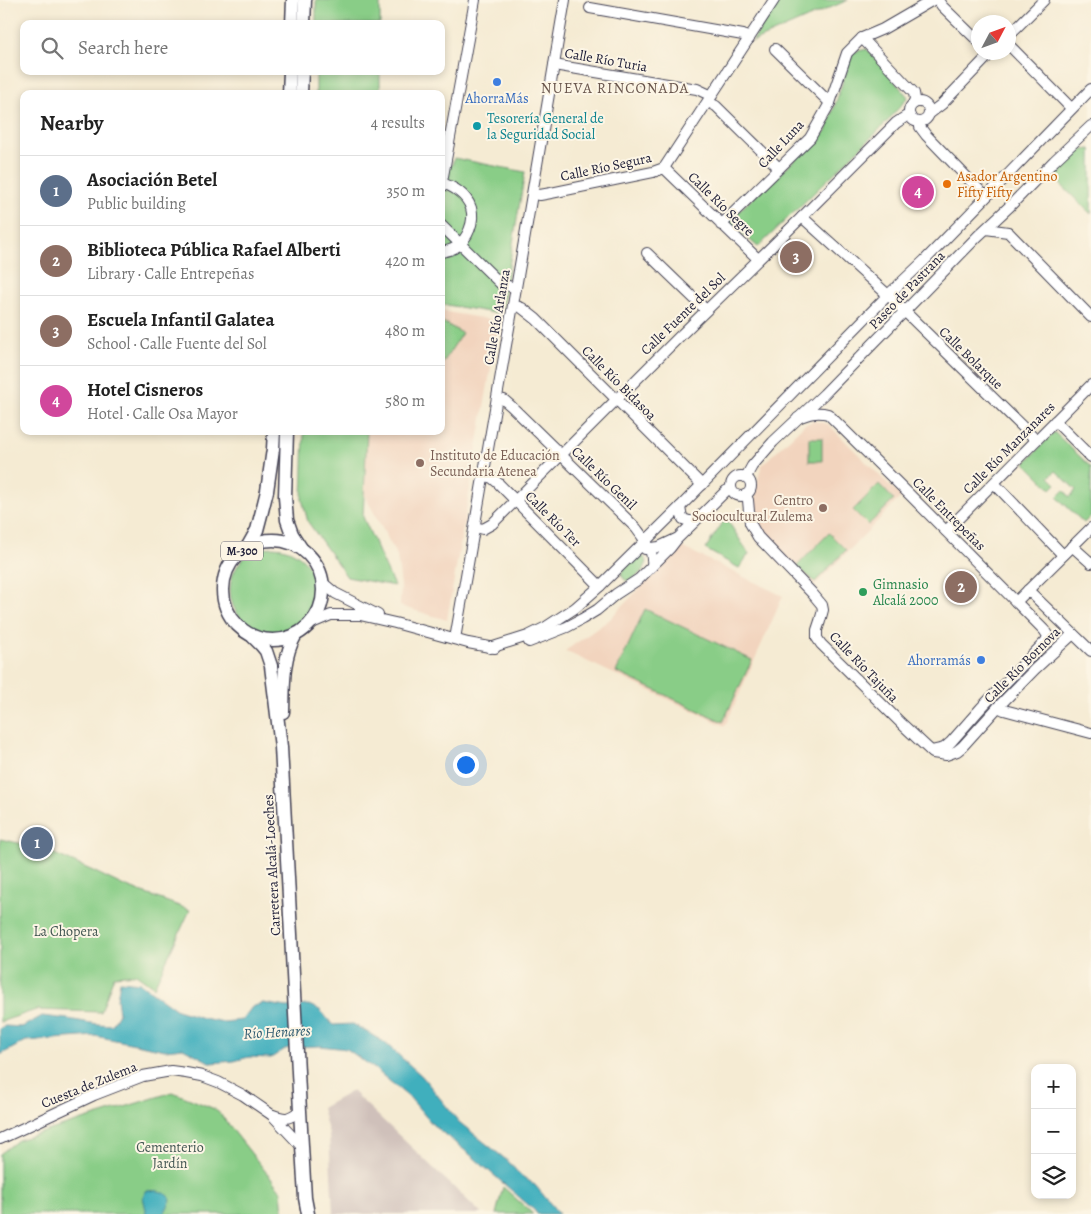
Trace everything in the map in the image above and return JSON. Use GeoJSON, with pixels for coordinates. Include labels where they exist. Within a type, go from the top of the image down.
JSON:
{"type":"FeatureCollection","features":[{"type":"Feature","properties":{"kind":"main road"},"geometry":{"type":"LineString","coordinates":[[292,20],[293,0]]}},
{"type":"Feature","properties":{"kind":"main road"},"geometry":{"type":"LineString","coordinates":[[304,20],[305,0]]}},
{"type":"Feature","properties":{"kind":"main road"},"geometry":{"type":"LineString","coordinates":[[289,90],[290,75]]}},
{"type":"Feature","properties":{"kind":"main road"},"geometry":{"type":"LineString","coordinates":[[302,75],[302,90]]}},
{"type":"Feature","properties":{"kind":"main road","name":"M-300"},"geometry":{"type":"LineString","coordinates":[[253,637],[240,629],[230,617],[224,603],[222,586],[227,569],[236,556],[248,546],[258,530],[267,491],[274,435]]}},
{"type":"Feature","properties":{"kind":"main road"},"geometry":{"type":"LineString","coordinates":[[253,637],[267,641],[295,636],[312,623],[319,611],[323,597],[323,583],[319,569],[311,557],[301,548],[292,534],[287,520],[285,497],[287,435]]}},
{"type":"Feature","properties":{"kind":"main road","name":"M-300"},"geometry":{"type":"LineString","coordinates":[[248,546],[261,541],[274,540],[288,542],[301,548]]}},
{"type":"Feature","properties":{"kind":"main road","name":"Carretera Alcalá-Loeches"},"geometry":{"type":"LineString","coordinates":[[281,748],[285,668],[289,646],[295,636]]}},
{"type":"Feature","properties":{"kind":"main road","name":"Carretera Alcalá-Loeches"},"geometry":{"type":"LineString","coordinates":[[253,637],[266,651],[271,666],[281,748],[300,1109]]}},
{"type":"Feature","properties":{"kind":"main road","name":"M-300"},"geometry":{"type":"LineString","coordinates":[[300,1109],[305,1198],[308,1214]]}},
{"type":"Feature","properties":{"kind":"street"},"geometry":{"type":"LineString","coordinates":[[445,167],[475,0]]}},
{"type":"Feature","properties":{"kind":"street","name":"Calle Río Arlanza"},"geometry":{"type":"LineString","coordinates":[[455,640],[565,0]]}},
{"type":"Feature","properties":{"kind":"street","name":"Calle Río Segura"},"geometry":{"type":"LineString","coordinates":[[532,194],[551,193],[653,172],[664,168],[774,0]]}},
{"type":"Feature","properties":{"kind":"street","name":"Calle Luna"},"geometry":{"type":"LineString","coordinates":[[721,224],[810,138],[830,103],[847,53],[862,38],[883,29],[933,0]]}},
{"type":"Feature","properties":{"kind":"street"},"geometry":{"type":"LineString","coordinates":[[938,0],[971,35]]}},
{"type":"Feature","properties":{"kind":"street"},"geometry":{"type":"LineString","coordinates":[[1016,28],[1044,0]]}},
{"type":"Feature","properties":{"kind":"street"},"geometry":{"type":"LineString","coordinates":[[590,8],[743,35],[749,39]]}},
{"type":"Feature","properties":{"kind":"street"},"geometry":{"type":"LineString","coordinates":[[862,38],[914,93],[915,99],[910,109],[910,116],[914,121],[926,120],[929,114],[942,104],[984,60]]}},
{"type":"Feature","properties":{"kind":"street"},"geometry":{"type":"LineString","coordinates":[[775,49],[830,103]]}},
{"type":"Feature","properties":{"kind":"street"},"geometry":{"type":"LineString","coordinates":[[1016,52],[1071,108]]}},
{"type":"Feature","properties":{"kind":"street","name":"Calle Río Turia"},"geometry":{"type":"LineString","coordinates":[[554,65],[697,90],[710,99]]}},
{"type":"Feature","properties":{"kind":"street","name":"Paseo de Pastrana"},"geometry":{"type":"LineString","coordinates":[[490,648],[528,636],[575,608],[615,572],[625,560],[645,546],[702,484],[862,322],[890,298],[985,196],[1091,89]]}},
{"type":"Feature","properties":{"kind":"street"},"geometry":{"type":"LineString","coordinates":[[710,99],[779,168]]}},
{"type":"Feature","properties":{"kind":"street"},"geometry":{"type":"LineString","coordinates":[[913,104],[923,103],[928,108],[929,114]]}},
{"type":"Feature","properties":{"kind":"street","name":"Calle Fuente del Sol"},"geometry":{"type":"LineString","coordinates":[[475,527],[483,529],[492,524],[896,123],[910,116]]}},
{"type":"Feature","properties":{"kind":"street"},"geometry":{"type":"LineString","coordinates":[[920,122],[920,127],[926,135],[985,196]]}},
{"type":"Feature","properties":{"kind":"street","name":"Paseo de Pastrana"},"geometry":{"type":"LineString","coordinates":[[746,477],[752,466],[773,442],[827,391],[1054,161],[1089,131]]}},
{"type":"Feature","properties":{"kind":"street","name":"Calle Río Segre"},"geometry":{"type":"LineString","coordinates":[[664,168],[758,259]]}},
{"type":"Feature","properties":{"kind":"street"},"geometry":{"type":"LineString","coordinates":[[445,185],[460,192],[466,199],[471,207],[472,217],[471,227],[460,244],[451,250],[445,251]]}},
{"type":"Feature","properties":{"kind":"street"},"geometry":{"type":"LineString","coordinates":[[1005,211],[1008,232],[1091,317]]}},
{"type":"Feature","properties":{"kind":"street","name":"Calle Bolarque"},"geometry":{"type":"LineString","coordinates":[[802,217],[905,312],[1036,440]]}},
{"type":"Feature","properties":{"kind":"street"},"geometry":{"type":"LineString","coordinates":[[445,229],[501,284],[516,288]]}},
{"type":"Feature","properties":{"kind":"street"},"geometry":{"type":"LineString","coordinates":[[986,229],[1008,232]]}},
{"type":"Feature","properties":{"kind":"street"},"geometry":{"type":"LineString","coordinates":[[647,253],[706,310]]}},
{"type":"Feature","properties":{"kind":"street","name":"Calle Río Bidasoa"},"geometry":{"type":"LineString","coordinates":[[514,305],[522,308],[536,319],[702,484]]}},
{"type":"Feature","properties":{"kind":"street","name":"Calle Río Manzanares"},"geometry":{"type":"LineString","coordinates":[[946,531],[1091,384]]}},
{"type":"Feature","properties":{"kind":"street"},"geometry":{"type":"LineString","coordinates":[[798,418],[818,412],[828,414],[825,401],[827,391]]}},
{"type":"Feature","properties":{"kind":"street","name":"Calle Río Genil"},"geometry":{"type":"LineString","coordinates":[[497,399],[504,400],[512,406],[636,528],[645,546]]}},
{"type":"Feature","properties":{"kind":"street","name":"Calle Entrepeñas"},"geometry":{"type":"LineString","coordinates":[[828,414],[1048,636]]}},
{"type":"Feature","properties":{"kind":"street"},"geometry":{"type":"LineString","coordinates":[[1055,421],[1091,457]]}},
{"type":"Feature","properties":{"kind":"street","name":"Calle Río Ter"},"geometry":{"type":"LineString","coordinates":[[483,475],[492,478],[600,586]]}},
{"type":"Feature","properties":{"kind":"street"},"geometry":{"type":"LineString","coordinates":[[738,476],[746,477],[749,480],[751,489],[745,495],[737,495],[731,489],[732,481],[738,476]]}},
{"type":"Feature","properties":{"kind":"street"},"geometry":{"type":"LineString","coordinates":[[994,483],[1063,555]]}},
{"type":"Feature","properties":{"kind":"street","name":"Paseo de Pastrana"},"geometry":{"type":"LineString","coordinates":[[490,648],[509,649],[567,627],[597,610],[639,579],[695,520],[726,491],[731,489]]}},
{"type":"Feature","properties":{"kind":"street","name":"Calle Río Tajuña"},"geometry":{"type":"LineString","coordinates":[[745,495],[748,500],[750,523],[758,538],[822,605],[822,616],[816,630],[817,638],[821,644],[930,751]]}},
{"type":"Feature","properties":{"kind":"street"},"geometry":{"type":"LineString","coordinates":[[680,507],[683,518],[689,521],[695,520]]}},
{"type":"Feature","properties":{"kind":"street"},"geometry":{"type":"LineString","coordinates":[[1016,602],[1091,528]]}},
{"type":"Feature","properties":{"kind":"street","name":"Paseo de Pastrana"},"geometry":{"type":"LineString","coordinates":[[645,546],[659,547],[677,539]]}},
{"type":"Feature","properties":{"kind":"street"},"geometry":{"type":"LineString","coordinates":[[645,546],[652,554],[652,566]]}},
{"type":"Feature","properties":{"kind":"street"},"geometry":{"type":"LineString","coordinates":[[1072,546],[1091,563]]}},
{"type":"Feature","properties":{"kind":"street"},"geometry":{"type":"LineString","coordinates":[[615,572],[615,578],[618,583],[626,587]]}},
{"type":"Feature","properties":{"kind":"street"},"geometry":{"type":"LineString","coordinates":[[323,583],[335,593],[395,623]]}},
{"type":"Feature","properties":{"kind":"street"},"geometry":{"type":"LineString","coordinates":[[1028,590],[1091,651]]}},
{"type":"Feature","properties":{"kind":"street"},"geometry":{"type":"LineString","coordinates":[[312,623],[331,615],[360,615],[490,648]]}},
{"type":"Feature","properties":{"kind":"street","name":"Calle Río Bornova"},"geometry":{"type":"LineString","coordinates":[[930,751],[944,755],[962,748],[998,707],[1073,634]]}},
{"type":"Feature","properties":{"kind":"street","name":"Calle Río Bornova"},"geometry":{"type":"LineString","coordinates":[[930,751],[944,748],[951,742],[1046,641],[1048,636]]}},
{"type":"Feature","properties":{"kind":"street"},"geometry":{"type":"LineString","coordinates":[[998,707],[1091,733]]}},
{"type":"Feature","properties":{"kind":"street","name":"Calle Río Bornova"},"geometry":{"type":"LineString","coordinates":[[981,708],[991,715]]}},
{"type":"Feature","properties":{"kind":"street"},"geometry":{"type":"LineString","coordinates":[[965,726],[974,734]]}},
{"type":"Feature","properties":{"kind":"street","name":"Cuesta de Zulema"},"geometry":{"type":"LineString","coordinates":[[0,1139],[94,1095],[143,1076],[171,1071],[194,1074],[218,1082],[244,1095],[272,1114],[302,1147]]}},
{"type":"Feature","properties":{"kind":"street"},"geometry":{"type":"LineString","coordinates":[[272,1114],[284,1119],[291,1117],[300,1109]]}},
{"type":"Feature","properties":{"kind":"shaded area","name":"Instituto de Educación Secundaria Atenea"},"geometry":{"type":"Polygon","coordinates":[[[445,312],[499,321],[447,620],[400,606],[401,585],[397,556],[364,494],[367,435],[445,435],[445,312]]]}},
{"type":"Feature","properties":{"kind":"shaded area","name":"Centro Sociocultural Zulema"},"geometry":{"type":"Polygon","coordinates":[[[815,421],[828,424],[901,497],[814,586],[764,537],[756,519],[755,496],[762,465],[805,424],[815,421]]]}},
{"type":"Feature","properties":{"kind":"shaded area"},"geometry":{"type":"Polygon","coordinates":[[[680,546],[783,596],[725,726],[565,651],[609,620],[680,546]]]}},
{"type":"Feature","properties":{"kind":"shaded area"},"geometry":{"type":"Polygon","coordinates":[[[352,1091],[482,1214],[333,1214],[329,1135],[322,1108],[352,1091]]]}},
{"type":"Feature","properties":{"kind":"green space"},"geometry":{"type":"Polygon","coordinates":[[[316,0],[380,0],[380,20],[316,20],[316,0]]]}},
{"type":"Feature","properties":{"kind":"green space"},"geometry":{"type":"Polygon","coordinates":[[[778,0],[848,0],[752,42],[778,0]]]}},
{"type":"Feature","properties":{"kind":"green space"},"geometry":{"type":"Polygon","coordinates":[[[867,49],[908,97],[885,124],[758,247],[728,221],[826,131],[853,52],[867,49]]]}},
{"type":"Feature","properties":{"kind":"green space"},"geometry":{"type":"Polygon","coordinates":[[[316,75],[380,75],[380,90],[316,90],[316,75]]]}},
{"type":"Feature","properties":{"kind":"green space"},"geometry":{"type":"Polygon","coordinates":[[[1091,149],[1091,214],[1050,174],[1074,151],[1091,149]]]}},
{"type":"Feature","properties":{"kind":"green space"},"geometry":{"type":"Polygon","coordinates":[[[454,158],[525,172],[501,314],[445,305],[445,164],[452,165],[454,158]]]}},
{"type":"Feature","properties":{"kind":"green space"},"geometry":{"type":"Polygon","coordinates":[[[445,323],[462,333],[445,360],[445,323]]]}},
{"type":"Feature","properties":{"kind":"green space"},"geometry":{"type":"Polygon","coordinates":[[[1054,432],[1091,467],[1091,516],[1084,523],[1057,497],[1064,490],[1070,497],[1076,490],[1056,471],[1049,477],[1056,484],[1051,489],[1025,463],[1054,432]]]}},
{"type":"Feature","properties":{"kind":"green space"},"geometry":{"type":"Polygon","coordinates":[[[304,435],[367,435],[363,517],[394,586],[347,577],[308,522],[302,499],[304,435]]]}},
{"type":"Feature","properties":{"kind":"green space"},"geometry":{"type":"Polygon","coordinates":[[[809,438],[822,438],[822,461],[809,461],[809,438]]]}},
{"type":"Feature","properties":{"kind":"green space"},"geometry":{"type":"Polygon","coordinates":[[[879,484],[894,500],[868,525],[853,510],[879,484]]]}},
{"type":"Feature","properties":{"kind":"green space"},"geometry":{"type":"Polygon","coordinates":[[[726,518],[749,554],[739,568],[705,549],[726,518]]]}},
{"type":"Feature","properties":{"kind":"green space"},"geometry":{"type":"Polygon","coordinates":[[[829,533],[846,550],[815,582],[797,566],[829,533]]]}},
{"type":"Feature","properties":{"kind":"green space"},"geometry":{"type":"Polygon","coordinates":[[[273,547],[297,554],[309,566],[316,590],[309,614],[297,626],[273,633],[249,626],[237,614],[230,590],[237,566],[249,554],[273,547]]]}},
{"type":"Feature","properties":{"kind":"green space"},"geometry":{"type":"Polygon","coordinates":[[[640,556],[646,559],[646,565],[639,574],[627,581],[621,574],[622,571],[640,556]]]}},
{"type":"Feature","properties":{"kind":"green space"},"geometry":{"type":"Polygon","coordinates":[[[645,609],[752,660],[723,722],[616,672],[645,609]]]}},
{"type":"Feature","properties":{"kind":"green space","name":"La Chopera"},"geometry":{"type":"Polygon","coordinates":[[[0,839],[41,848],[124,886],[190,910],[154,987],[136,974],[114,976],[101,1012],[36,1010],[0,1022],[0,839]]]}},
{"type":"Feature","properties":{"kind":"green space","name":"Cementerio Jardín"},"geometry":{"type":"Polygon","coordinates":[[[173,1092],[217,1110],[281,1191],[283,1214],[0,1214],[0,1154],[18,1140],[173,1092]]]}},
{"type":"Feature","properties":{"kind":"green space"},"geometry":{"type":"Polygon","coordinates":[[[503,1187],[533,1214],[496,1214],[503,1187]]]}},
{"type":"Feature","properties":{"kind":"water","name":"Río Henares"},"geometry":{"type":"Polygon","coordinates":[[[120,981],[140,983],[177,1010],[224,1022],[242,1020],[252,1007],[263,1003],[286,1007],[309,1005],[320,1010],[333,1025],[353,1024],[384,1042],[422,1076],[459,1122],[509,1162],[519,1174],[535,1185],[559,1214],[537,1214],[473,1157],[433,1125],[411,1099],[347,1049],[320,1046],[295,1047],[285,1049],[271,1058],[249,1057],[234,1061],[211,1063],[183,1048],[165,1050],[95,1036],[26,1041],[0,1055],[0,1028],[5,1026],[22,1027],[42,1016],[112,1025],[119,1013],[117,999],[120,981]]]}},
{"type":"Feature","properties":{"kind":"water"},"geometry":{"type":"Polygon","coordinates":[[[146,1191],[160,1191],[169,1197],[171,1200],[164,1214],[145,1214],[143,1197],[146,1191]]]}},
{"type":"Feature","properties":{"kind":"place","name":"AhorraMás"},"geometry":{"type":"Point","coordinates":[497,82]}},
{"type":"Feature","properties":{"kind":"place","name":"Tesorería General de la Seguridad Social"},"geometry":{"type":"Point","coordinates":[477,126]}},
{"type":"Feature","properties":{"kind":"place","name":"Asador Argentino Fifty Fifty"},"geometry":{"type":"Point","coordinates":[947,184]}},
{"type":"Feature","properties":{"kind":"place","name":"Hotel Cisneros"},"geometry":{"type":"Point","coordinates":[918,192]}},
{"type":"Feature","properties":{"kind":"place","name":"Escuela Infantil Galatea"},"geometry":{"type":"Point","coordinates":[796,257]}},
{"type":"Feature","properties":{"kind":"place","name":"Instituto de Educación Secundaria Atenea"},"geometry":{"type":"Point","coordinates":[420,463]}},
{"type":"Feature","properties":{"kind":"place","name":"Centro Sociocultural Zulema"},"geometry":{"type":"Point","coordinates":[823,508]}},
{"type":"Feature","properties":{"kind":"place","name":"Biblioteca Pública Rafael Alberti"},"geometry":{"type":"Point","coordinates":[961,587]}},
{"type":"Feature","properties":{"kind":"place","name":"Gimnasio Alcalá 2000"},"geometry":{"type":"Point","coordinates":[863,592]}},
{"type":"Feature","properties":{"kind":"place","name":"Ahorramás"},"geometry":{"type":"Point","coordinates":[981,660]}},
{"type":"Feature","properties":{"kind":"place","name":"Asociación Betel"},"geometry":{"type":"Point","coordinates":[37,843]}},
{"type":"Feature","properties":{"kind":"district","name":"NUEVA RINCONADA"},"geometry":{"type":"Point","coordinates":[615,88]}}]}
